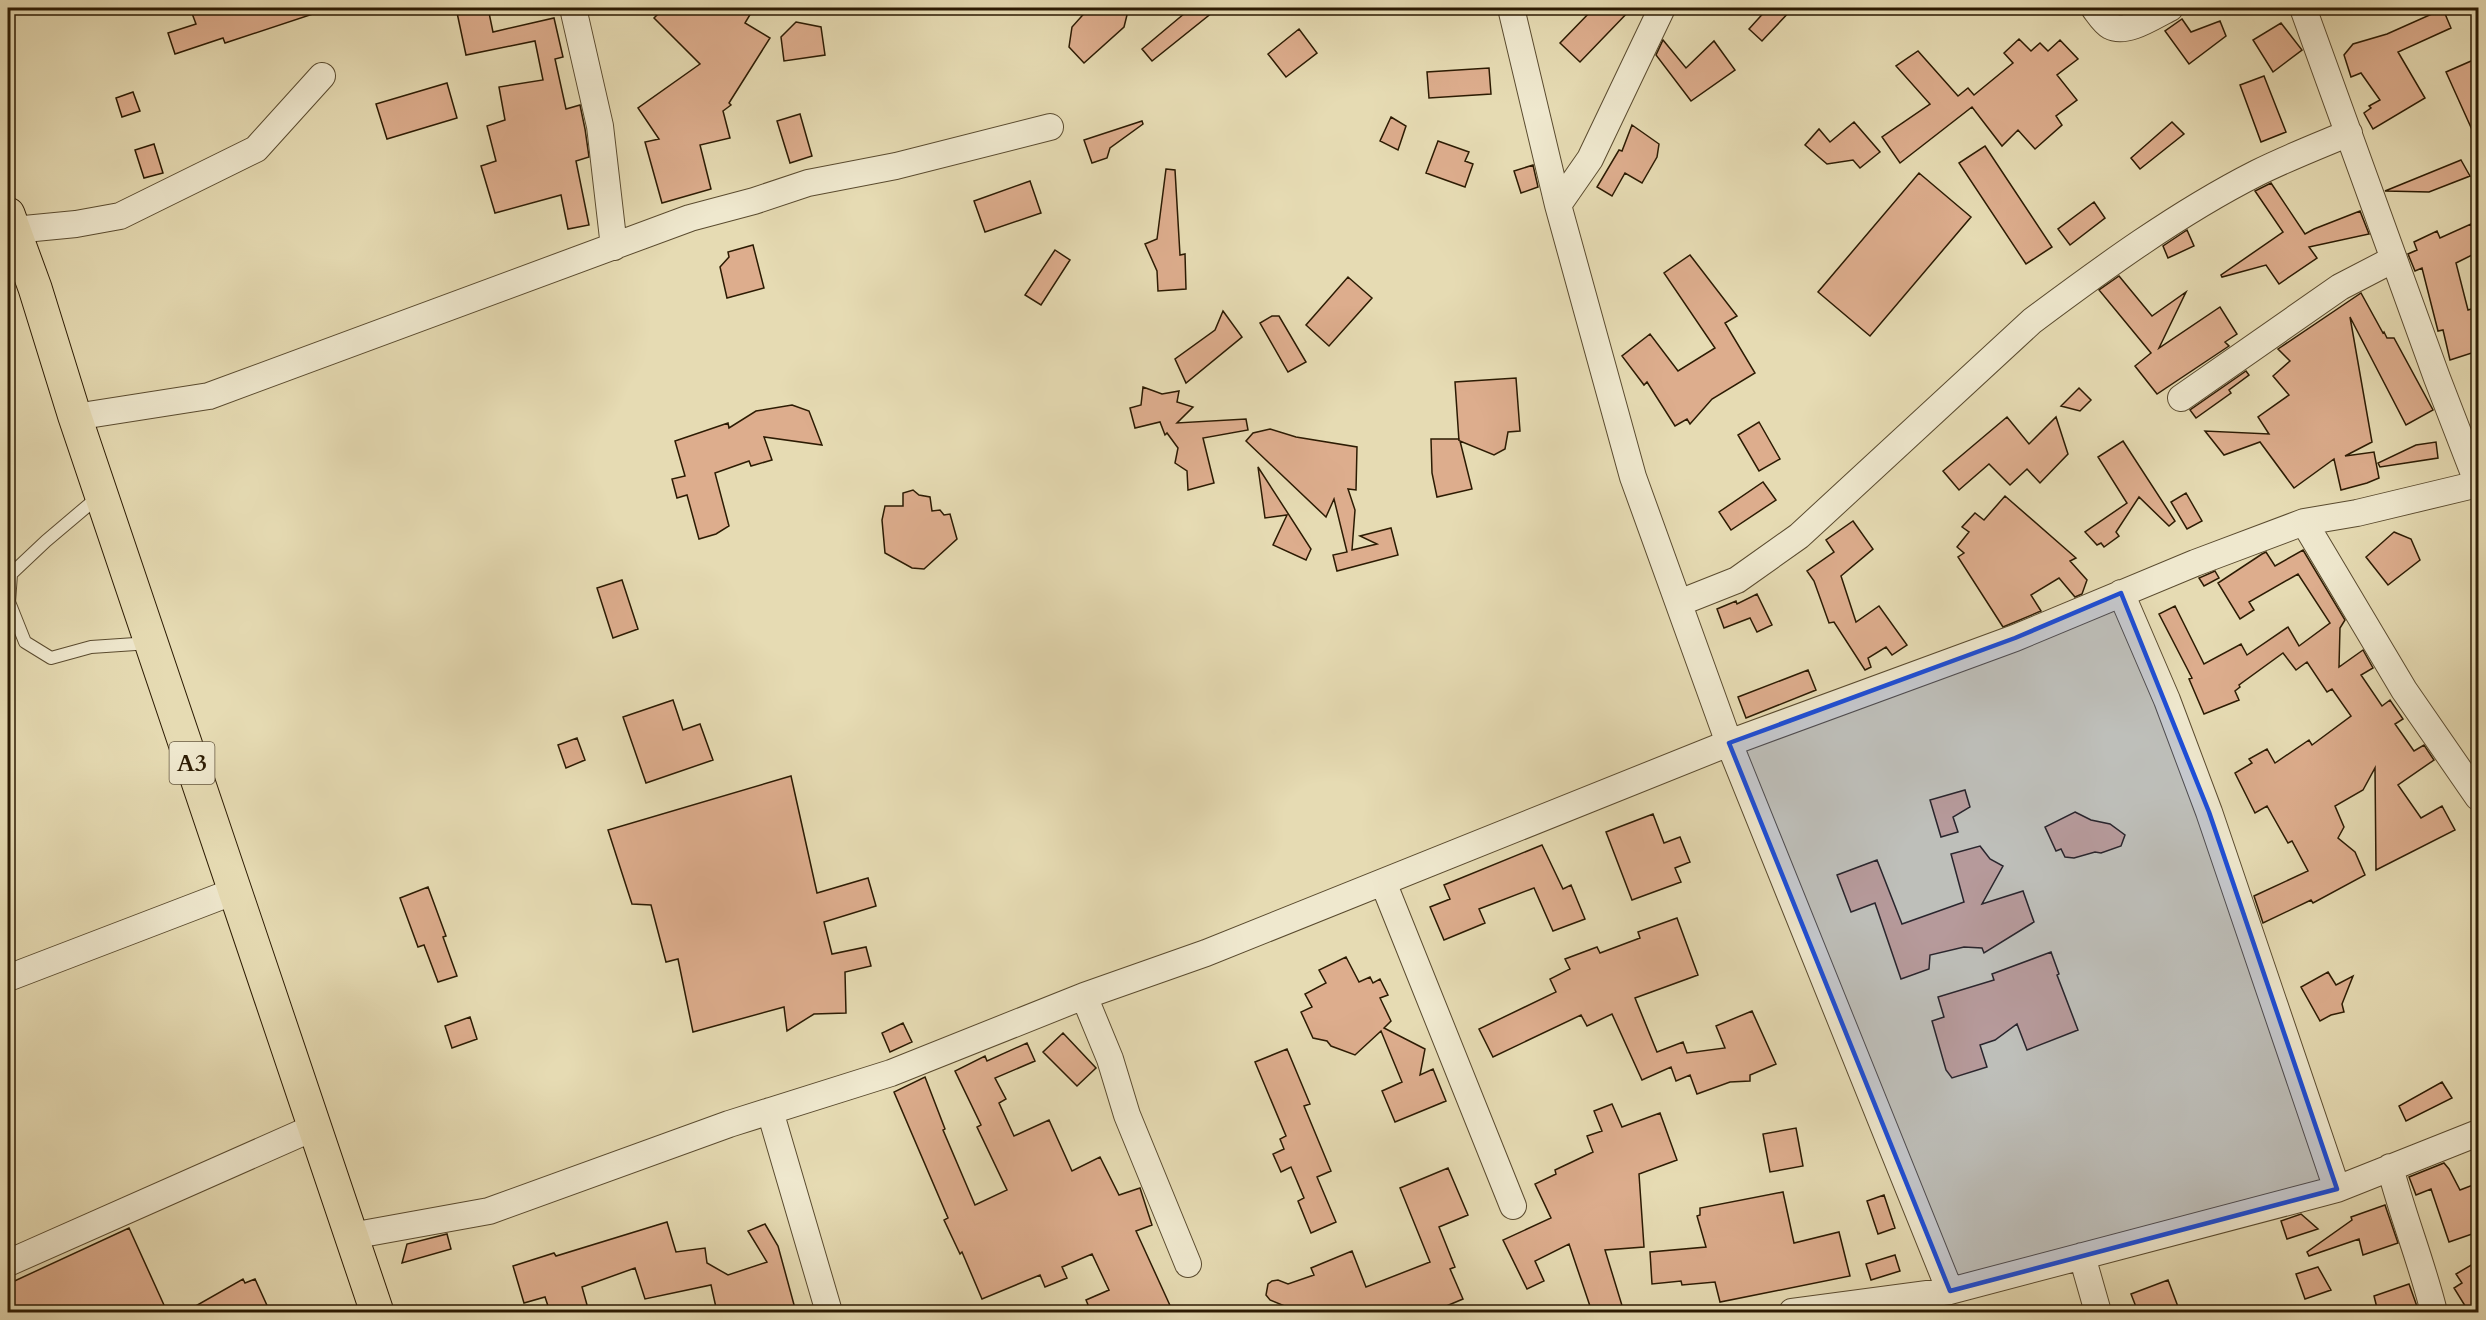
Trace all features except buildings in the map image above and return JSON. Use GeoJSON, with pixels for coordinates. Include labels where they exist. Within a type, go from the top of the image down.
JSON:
{"type":"FeatureCollection","features":[{"type":"Feature","properties":{"kind":"highway","name":"A3"},"geometry":{"type":"LineString","coordinates":[[10,233],[34,288],[75,417],[377,1312]]}},
{"type":"Feature","properties":{"kind":"street"},"geometry":{"type":"LineString","coordinates":[[573,8],[600,126],[614,247]]}},
{"type":"Feature","properties":{"kind":"street"},"geometry":{"type":"LineString","coordinates":[[1510,8],[1558,205],[1634,477],[1729,743],[1950,1291]]}},
{"type":"Feature","properties":{"kind":"street"},"geometry":{"type":"LineString","coordinates":[[1558,205],[1590,159],[1662,8]]}},
{"type":"Feature","properties":{"kind":"street"},"geometry":{"type":"LineString","coordinates":[[2094,8],[2108,26],[2116,28],[2128,28],[2170,8]]}},
{"type":"Feature","properties":{"kind":"street"},"geometry":{"type":"LineString","coordinates":[[351,1236],[489,1211],[770,1111],[891,1073],[1084,996],[1206,952],[1729,743],[2015,638],[2195,563],[2304,522],[2357,513],[2478,484],[2302,8]]}},
{"type":"Feature","properties":{"kind":"street"},"geometry":{"type":"LineString","coordinates":[[10,233],[120,216],[256,149],[322,76]]}},
{"type":"Feature","properties":{"kind":"street"},"geometry":{"type":"LineString","coordinates":[[75,417],[209,396],[690,218],[754,201],[808,183],[896,166],[1050,127]]}},
{"type":"Feature","properties":{"kind":"street"},"geometry":{"type":"LineString","coordinates":[[1679,603],[1737,580],[1799,536],[2032,321],[2061,300],[2176,221],[2257,173],[2349,133]]}},
{"type":"Feature","properties":{"kind":"street"},"geometry":{"type":"LineString","coordinates":[[2181,398],[2340,286],[2394,259]]}},
{"type":"Feature","properties":{"kind":"street"},"geometry":{"type":"LineString","coordinates":[[2304,522],[2403,690],[2478,797]]}},
{"type":"Feature","properties":{"kind":"street"},"geometry":{"type":"LineString","coordinates":[[2121,594],[2167,700],[2209,812],[2337,1189]]}},
{"type":"Feature","properties":{"kind":"street"},"geometry":{"type":"LineString","coordinates":[[1383,882],[1513,1206]]}},
{"type":"Feature","properties":{"kind":"street"},"geometry":{"type":"LineString","coordinates":[[8,978],[235,891]]}},
{"type":"Feature","properties":{"kind":"street"},"geometry":{"type":"LineString","coordinates":[[1084,996],[1110,1059],[1127,1115],[1188,1264]]}},
{"type":"Feature","properties":{"kind":"street"},"geometry":{"type":"LineString","coordinates":[[770,1111],[829,1312]]}},
{"type":"Feature","properties":{"kind":"street"},"geometry":{"type":"LineString","coordinates":[[8,1263],[315,1127]]}},
{"type":"Feature","properties":{"kind":"street"},"geometry":{"type":"LineString","coordinates":[[1792,1312],[1950,1291],[2082,1257],[2337,1189],[2478,1133]]}},
{"type":"Feature","properties":{"kind":"street"},"geometry":{"type":"LineString","coordinates":[[2390,1167],[2400,1206],[2423,1268],[2434,1312]]}},
{"type":"Feature","properties":{"kind":"street"},"geometry":{"type":"LineString","coordinates":[[2082,1257],[2098,1312]]}},
{"type":"Feature","properties":{"kind":"lane"},"geometry":{"type":"LineString","coordinates":[[101,494],[11,574],[9,602],[25,642],[51,658],[91,647],[152,643]]}},
{"type":"Feature","properties":{"kind":"highlighted area"},"geometry":{"type":"Polygon","coordinates":[[[2121,593],[2209,812],[2337,1189],[1950,1291],[1729,743],[2015,638],[2121,593]]]}}]}
